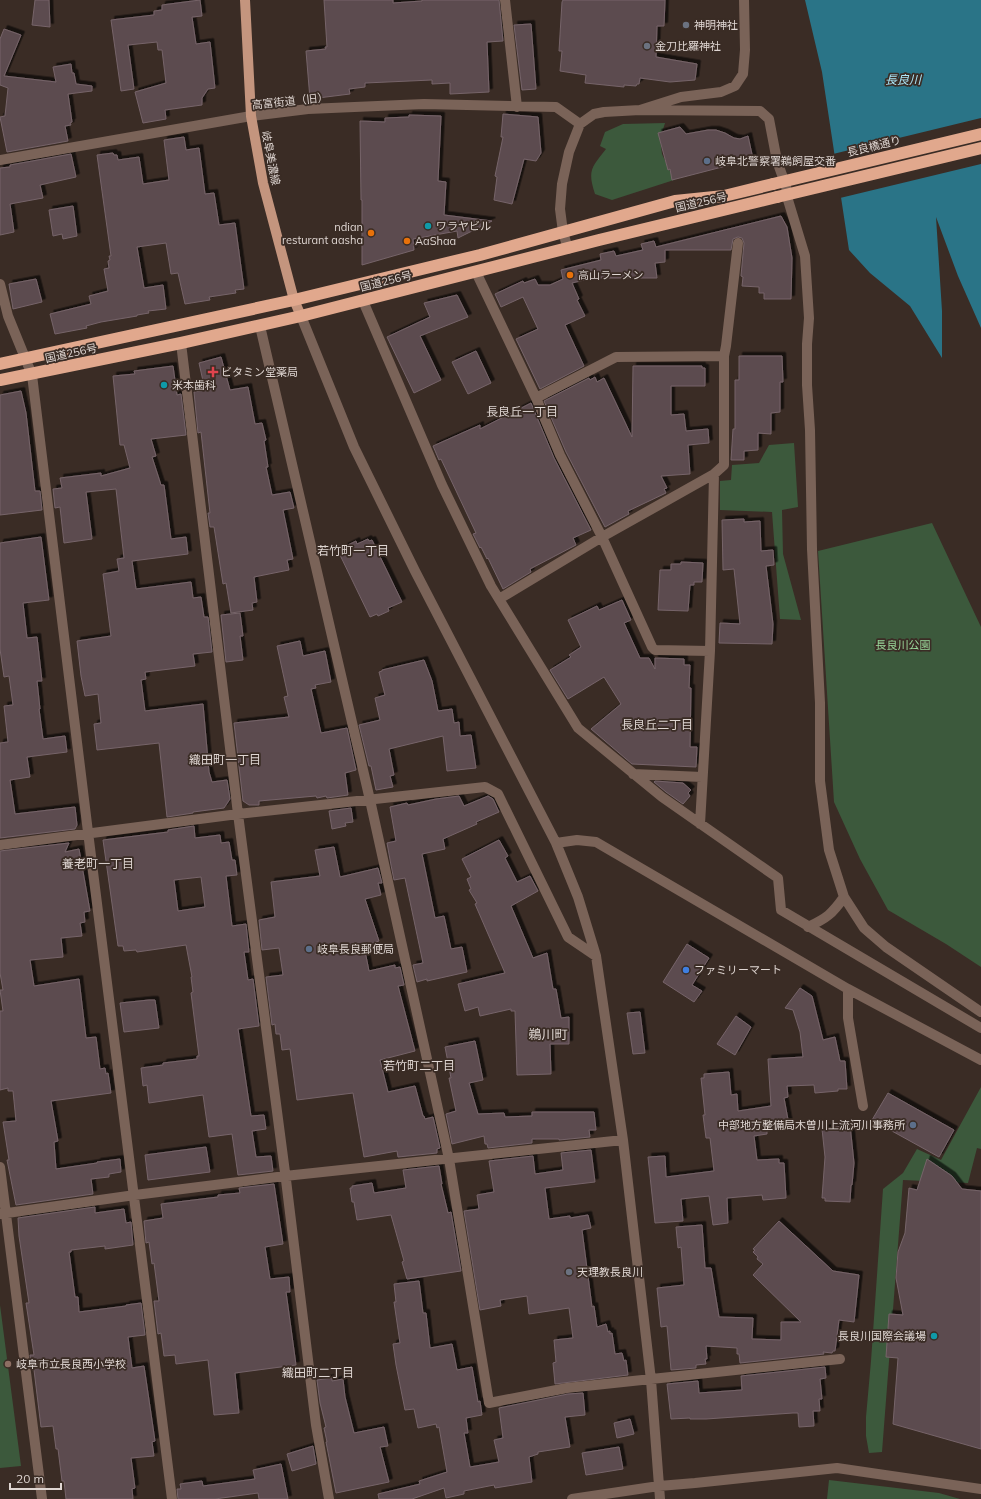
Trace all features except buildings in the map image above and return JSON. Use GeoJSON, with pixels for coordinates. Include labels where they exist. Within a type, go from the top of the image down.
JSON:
{"type":"FeatureCollection","features":[{"type":"Feature","properties":{"kind":"highway","name":"長良橋通り"},"geometry":{"type":"LineString","coordinates":[[774,184],[981,134]]}},
{"type":"Feature","properties":{"kind":"highway","name":"国道256号"},"geometry":{"type":"LineString","coordinates":[[0,380],[32,375],[260,326],[599,240],[981,148]]}},
{"type":"Feature","properties":{"kind":"highway","name":"国道256号"},"geometry":{"type":"LineString","coordinates":[[0,364],[294,300],[480,255],[675,201],[724,196],[774,184]]}},
{"type":"Feature","properties":{"kind":"main road","name":"岐阜美濃線"},"geometry":{"type":"LineString","coordinates":[[245,0],[251,116],[263,184],[294,300],[301,316]]}},
{"type":"Feature","properties":{"kind":"street"},"geometry":{"type":"LineString","coordinates":[[505,0],[517,107]]}},
{"type":"Feature","properties":{"kind":"street"},"geometry":{"type":"LineString","coordinates":[[640,110],[681,97],[721,92],[735,86],[743,74],[745,50],[744,0]]}},
{"type":"Feature","properties":{"kind":"street","name":"高富街道（旧）"},"geometry":{"type":"LineString","coordinates":[[0,160],[251,116],[308,110],[424,104],[556,107],[580,124]]}},
{"type":"Feature","properties":{"kind":"street"},"geometry":{"type":"LineString","coordinates":[[568,248],[563,232],[560,209],[562,184],[569,152],[580,124],[594,114],[640,110],[760,111],[769,119],[777,160],[786,186],[788,200],[805,256],[809,318],[807,344],[807,385],[810,430],[812,549],[819,682],[820,781],[829,850],[844,897],[864,928],[886,947],[981,1012]]}},
{"type":"Feature","properties":{"kind":"street"},"geometry":{"type":"LineString","coordinates":[[499,598],[602,537],[714,474],[724,465],[724,356],[738,243]]}},
{"type":"Feature","properties":{"kind":"street"},"geometry":{"type":"LineString","coordinates":[[476,272],[536,398],[560,455],[602,537],[652,648],[655,650],[710,651]]}},
{"type":"Feature","properties":{"kind":"street"},"geometry":{"type":"LineString","coordinates":[[0,284],[4,317],[32,375],[172,1499]]}},
{"type":"Feature","properties":{"kind":"street"},"geometry":{"type":"LineString","coordinates":[[363,301],[442,486],[491,586],[578,728],[662,797],[778,878],[781,910],[981,1028]]}},
{"type":"Feature","properties":{"kind":"street"},"geometry":{"type":"LineString","coordinates":[[301,316],[354,447],[419,578],[556,843],[578,897],[596,956],[623,1140],[651,1380],[660,1499]]}},
{"type":"Feature","properties":{"kind":"street"},"geometry":{"type":"LineString","coordinates":[[260,326],[370,800],[448,1159],[489,1403],[567,1388],[840,1359]]}},
{"type":"Feature","properties":{"kind":"street"},"geometry":{"type":"LineString","coordinates":[[181,343],[238,814],[316,1426],[329,1499]]}},
{"type":"Feature","properties":{"kind":"street"},"geometry":{"type":"LineString","coordinates":[[536,398],[616,357],[724,356]]}},
{"type":"Feature","properties":{"kind":"street"},"geometry":{"type":"LineString","coordinates":[[700,824],[710,651],[714,474]]}},
{"type":"Feature","properties":{"kind":"street"},"geometry":{"type":"LineString","coordinates":[[633,774],[702,777]]}},
{"type":"Feature","properties":{"kind":"street"},"geometry":{"type":"LineString","coordinates":[[0,845],[88,832],[238,814],[485,788],[498,794],[568,937],[596,956]]}},
{"type":"Feature","properties":{"kind":"street"},"geometry":{"type":"LineString","coordinates":[[556,843],[577,840],[596,842],[848,989],[981,1060]]}},
{"type":"Feature","properties":{"kind":"street"},"geometry":{"type":"LineString","coordinates":[[808,926],[826,918],[844,897]]}},
{"type":"Feature","properties":{"kind":"street"},"geometry":{"type":"LineString","coordinates":[[848,989],[848,1018],[863,1106]]}},
{"type":"Feature","properties":{"kind":"street"},"geometry":{"type":"LineString","coordinates":[[3,1214],[134,1195],[285,1176],[623,1140]]}},
{"type":"Feature","properties":{"kind":"street"},"geometry":{"type":"LineString","coordinates":[[0,1166],[3,1214],[42,1499]]}},
{"type":"Feature","properties":{"kind":"street"},"geometry":{"type":"LineString","coordinates":[[572,1499],[659,1486],[837,1468],[981,1489]]}},
{"type":"Feature","properties":{"kind":"green space"},"geometry":{"type":"Polygon","coordinates":[[[665,123],[660,139],[662,154],[674,180],[612,200],[595,194],[591,174],[597,160],[606,149],[600,146],[605,132],[623,124],[665,123]]]}},
{"type":"Feature","properties":{"kind":"green space"},"geometry":{"type":"Polygon","coordinates":[[[794,443],[798,507],[782,510],[783,554],[801,620],[780,619],[772,512],[720,510],[720,481],[731,480],[732,465],[759,463],[769,445],[794,443]]]}},
{"type":"Feature","properties":{"kind":"green space","name":"長良川公園"},"geometry":{"type":"Polygon","coordinates":[[[932,523],[981,627],[981,967],[946,944],[888,910],[860,859],[834,802],[818,551],[932,523]]]}},
{"type":"Feature","properties":{"kind":"green space"},"geometry":{"type":"Polygon","coordinates":[[[981,1087],[981,1149],[977,1148],[968,1183],[903,1180],[882,1452],[869,1453],[866,1436],[866,1417],[883,1189],[903,1173],[917,1149],[941,1160],[981,1087]]]}},
{"type":"Feature","properties":{"kind":"green space"},"geometry":{"type":"Polygon","coordinates":[[[0,1305],[21,1466],[0,1468],[0,1305]]]}},
{"type":"Feature","properties":{"kind":"green space"},"geometry":{"type":"Polygon","coordinates":[[[829,1480],[939,1493],[960,1499],[827,1499],[829,1480]]]}},
{"type":"Feature","properties":{"kind":"water","name":"長良川"},"geometry":{"type":"Polygon","coordinates":[[[805,0],[981,0],[981,328],[958,276],[936,217],[942,311],[942,358],[910,306],[870,273],[849,250],[822,72],[805,0]]]}},
{"type":"Feature","properties":{"kind":"pier"},"geometry":{"type":"Polygon","coordinates":[[[981,118],[981,164],[840,198],[833,154],[981,118]]]}},
{"type":"Feature","properties":{"kind":"place","name":"神明神社"},"geometry":{"type":"Point","coordinates":[686,25]}},
{"type":"Feature","properties":{"kind":"place","name":"金刀比羅神社"},"geometry":{"type":"Point","coordinates":[647,46]}},
{"type":"Feature","properties":{"kind":"place","name":"岐阜北警察署鵜飼屋交番"},"geometry":{"type":"Point","coordinates":[707,161]}},
{"type":"Feature","properties":{"kind":"place","name":"ワラヤビル"},"geometry":{"type":"Point","coordinates":[428,226]}},
{"type":"Feature","properties":{"kind":"place","name":"ndian resturant aasha"},"geometry":{"type":"Point","coordinates":[371,233]}},
{"type":"Feature","properties":{"kind":"place","name":"AaShaa"},"geometry":{"type":"Point","coordinates":[407,241]}},
{"type":"Feature","properties":{"kind":"place","name":"高山ラーメン"},"geometry":{"type":"Point","coordinates":[570,275]}},
{"type":"Feature","properties":{"kind":"place","name":"ビタミン堂薬局"},"geometry":{"type":"Point","coordinates":[213,372]}},
{"type":"Feature","properties":{"kind":"place","name":"米本歯科"},"geometry":{"type":"Point","coordinates":[164,385]}},
{"type":"Feature","properties":{"kind":"place","name":"岐阜長良郵便局"},"geometry":{"type":"Point","coordinates":[309,949]}},
{"type":"Feature","properties":{"kind":"place","name":"ファミリーマート"},"geometry":{"type":"Point","coordinates":[686,970]}},
{"type":"Feature","properties":{"kind":"place","name":"中部地方整備局木曽川上流河川事務所"},"geometry":{"type":"Point","coordinates":[913,1125]}},
{"type":"Feature","properties":{"kind":"place","name":"天理教長良川"},"geometry":{"type":"Point","coordinates":[569,1272]}},
{"type":"Feature","properties":{"kind":"place","name":"長良川国際会議場"},"geometry":{"type":"Point","coordinates":[934,1336]}},
{"type":"Feature","properties":{"kind":"place","name":"岐阜市立長良西小学校"},"geometry":{"type":"Point","coordinates":[8,1364]}},
{"type":"Feature","properties":{"kind":"district","name":"長良丘一丁目"},"geometry":{"type":"Point","coordinates":[522,412]}},
{"type":"Feature","properties":{"kind":"district","name":"若竹町一丁目"},"geometry":{"type":"Point","coordinates":[353,551]}},
{"type":"Feature","properties":{"kind":"district","name":"長良丘二丁目"},"geometry":{"type":"Point","coordinates":[657,725]}},
{"type":"Feature","properties":{"kind":"district","name":"織田町一丁目"},"geometry":{"type":"Point","coordinates":[225,760]}},
{"type":"Feature","properties":{"kind":"district","name":"養老町一丁目"},"geometry":{"type":"Point","coordinates":[98,864]}},
{"type":"Feature","properties":{"kind":"district","name":"鵜川町"},"geometry":{"type":"Point","coordinates":[548,1034]}},
{"type":"Feature","properties":{"kind":"district","name":"若竹町二丁目"},"geometry":{"type":"Point","coordinates":[419,1066]}},
{"type":"Feature","properties":{"kind":"district","name":"織田町二丁目"},"geometry":{"type":"Point","coordinates":[318,1373]}}]}
